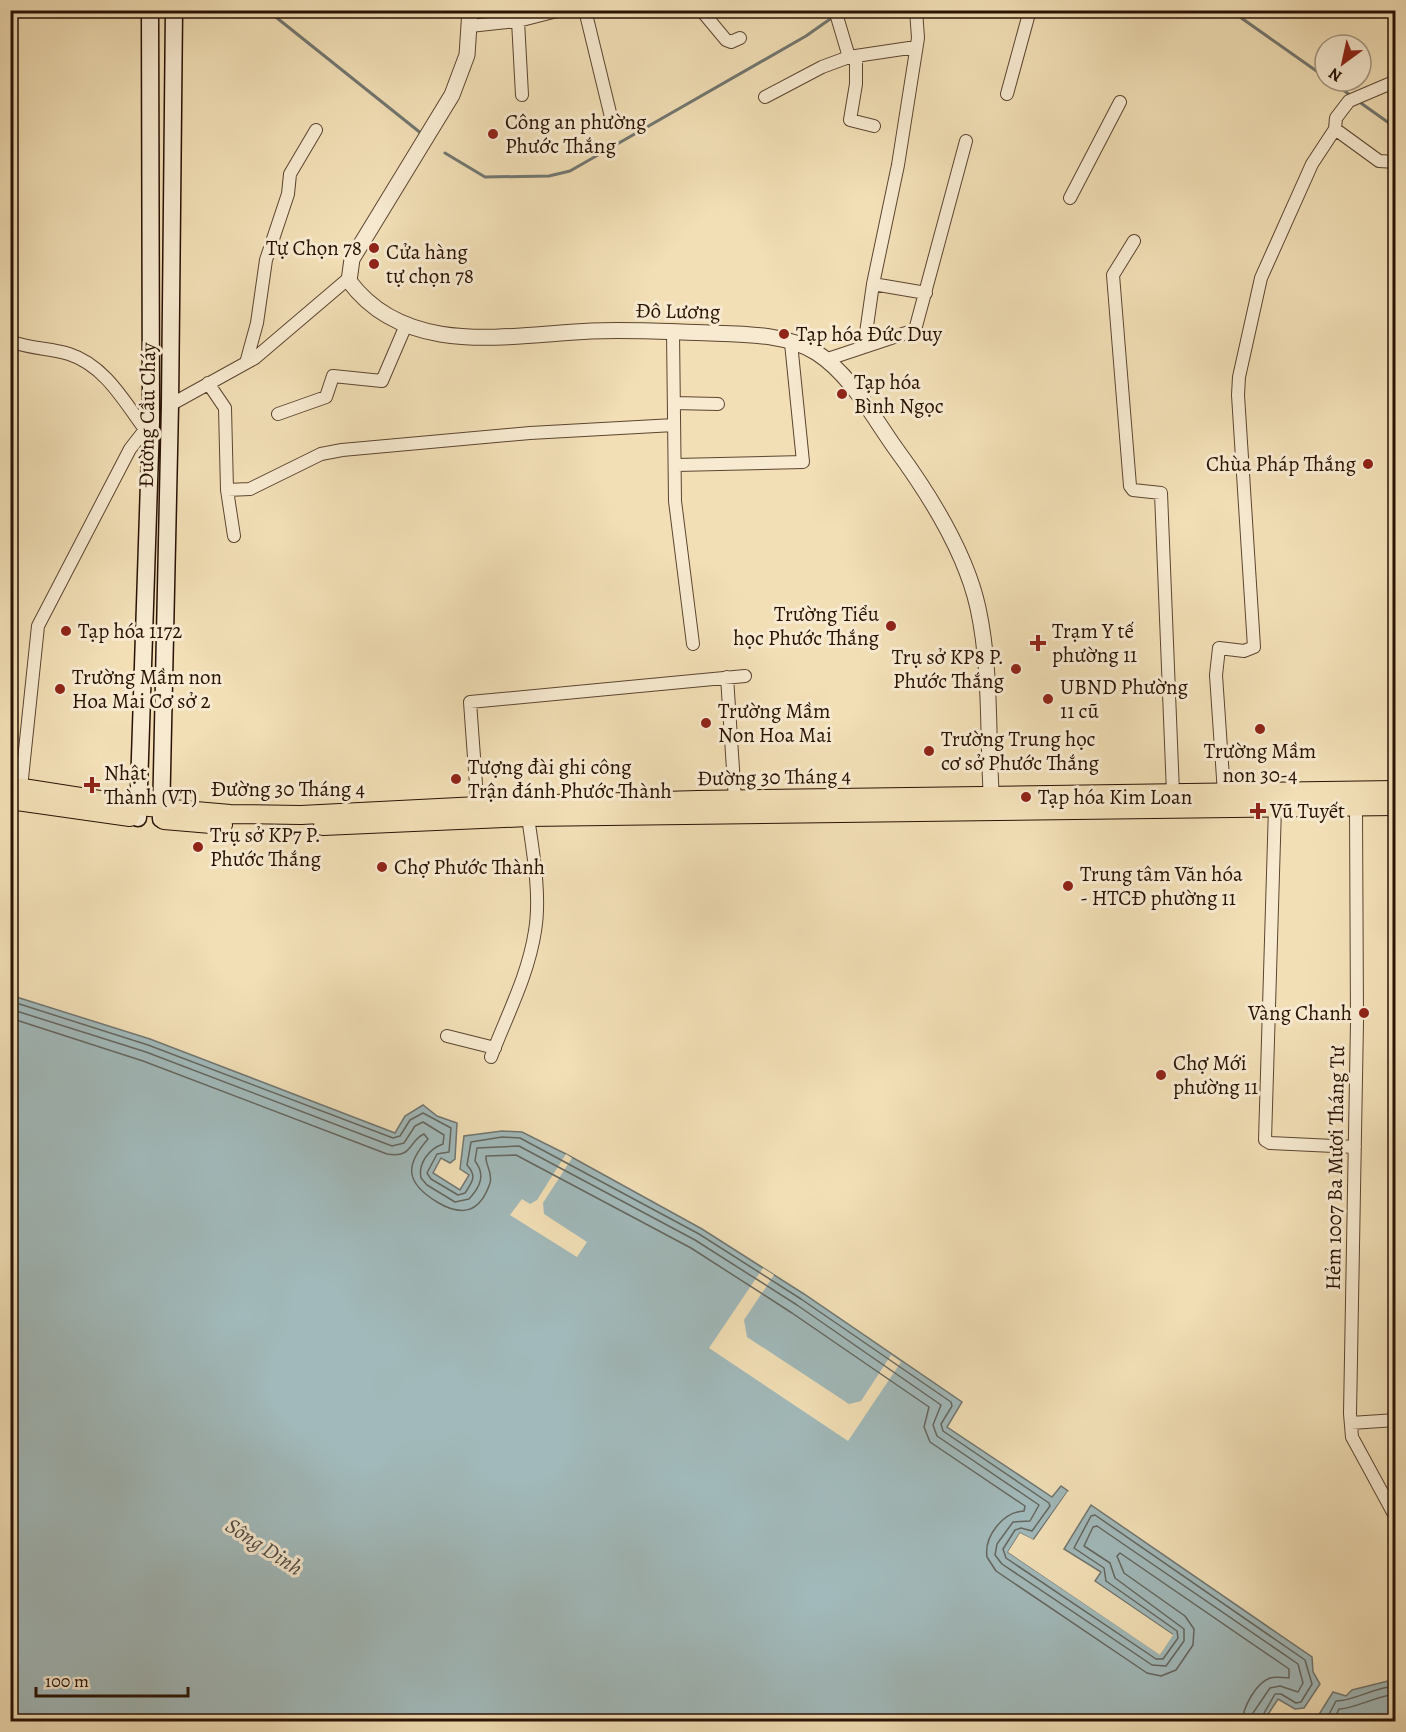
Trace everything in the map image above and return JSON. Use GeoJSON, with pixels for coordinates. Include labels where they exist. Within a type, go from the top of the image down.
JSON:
{"type":"FeatureCollection","features":[{"type":"Feature","properties":{"kind":"main road","name":"Đường Cầu Cháy"},"geometry":{"type":"LineString","coordinates":[[138,812],[151,302],[150,10]]}},
{"type":"Feature","properties":{"kind":"main road","name":"Đường Cầu Cháy"},"geometry":{"type":"LineString","coordinates":[[161,814],[171,405],[174,10]]}},
{"type":"Feature","properties":{"kind":"main road"},"geometry":{"type":"LineString","coordinates":[[151,302],[171,302]]}},
{"type":"Feature","properties":{"kind":"main road","name":"Đường 30 Tháng 4"},"geometry":{"type":"LineString","coordinates":[[14,791],[70,803],[161,814],[224,825],[370,826],[388,818],[527,811],[992,802],[1173,793],[1395,790]]}},
{"type":"Feature","properties":{"kind":"main road","name":"Đường 30 Tháng 4"},"geometry":{"type":"LineString","coordinates":[[697,808],[735,800],[1356,808],[1395,806]]}},
{"type":"Feature","properties":{"kind":"street"},"geometry":{"type":"LineString","coordinates":[[171,405],[246,363],[349,278],[352,260],[452,95],[467,55],[470,10]]}},
{"type":"Feature","properties":{"kind":"street"},"geometry":{"type":"LineString","coordinates":[[470,26],[518,21],[561,10]]}},
{"type":"Feature","properties":{"kind":"street"},"geometry":{"type":"LineString","coordinates":[[585,10],[612,121]]}},
{"type":"Feature","properties":{"kind":"street"},"geometry":{"type":"LineString","coordinates":[[701,10],[726,40],[730,42],[740,38]]}},
{"type":"Feature","properties":{"kind":"street"},"geometry":{"type":"LineString","coordinates":[[835,10],[852,56],[856,84],[850,120],[874,126]]}},
{"type":"Feature","properties":{"kind":"street"},"geometry":{"type":"LineString","coordinates":[[864,347],[873,284],[898,165],[916,47],[916,10]]}},
{"type":"Feature","properties":{"kind":"street"},"geometry":{"type":"LineString","coordinates":[[1007,94],[1030,10]]}},
{"type":"Feature","properties":{"kind":"street"},"geometry":{"type":"LineString","coordinates":[[518,21],[522,95]]}},
{"type":"Feature","properties":{"kind":"street"},"geometry":{"type":"LineString","coordinates":[[765,97],[822,67],[852,56],[916,47]]}},
{"type":"Feature","properties":{"kind":"street"},"geometry":{"type":"LineString","coordinates":[[1224,793],[1216,675],[1219,648],[1244,651],[1254,647],[1238,395],[1239,377],[1261,278],[1312,164],[1335,129],[1336,118],[1349,101],[1395,81]]}},
{"type":"Feature","properties":{"kind":"street"},"geometry":{"type":"LineString","coordinates":[[1070,198],[1120,102]]}},
{"type":"Feature","properties":{"kind":"street"},"geometry":{"type":"LineString","coordinates":[[1335,129],[1378,161],[1395,162]]}},
{"type":"Feature","properties":{"kind":"street"},"geometry":{"type":"LineString","coordinates":[[246,363],[257,323],[266,260],[288,194],[290,174],[316,130]]}},
{"type":"Feature","properties":{"kind":"street"},"geometry":{"type":"LineString","coordinates":[[825,360],[915,330],[966,141]]}},
{"type":"Feature","properties":{"kind":"street"},"geometry":{"type":"LineString","coordinates":[[1134,242],[1113,275],[1130,486],[1133,490],[1161,493],[1173,793]]}},
{"type":"Feature","properties":{"kind":"street","name":"Đô Lương"},"geometry":{"type":"LineString","coordinates":[[349,278],[359,295],[406,325],[452,336],[498,338],[592,331],[737,334],[791,343],[816,353],[825,360],[855,391],[933,503],[974,591],[984,654],[992,802]]}},
{"type":"Feature","properties":{"kind":"street"},"geometry":{"type":"LineString","coordinates":[[873,284],[926,293]]}},
{"type":"Feature","properties":{"kind":"street"},"geometry":{"type":"LineString","coordinates":[[278,414],[326,397],[333,376],[382,381],[406,325]]}},
{"type":"Feature","properties":{"kind":"street"},"geometry":{"type":"LineString","coordinates":[[673,332],[675,501],[693,644]]}},
{"type":"Feature","properties":{"kind":"street"},"geometry":{"type":"LineString","coordinates":[[10,341],[27,348],[71,354],[88,363],[105,376],[147,425],[130,449],[38,626],[14,791]]}},
{"type":"Feature","properties":{"kind":"street"},"geometry":{"type":"LineString","coordinates":[[676,465],[803,462],[791,343]]}},
{"type":"Feature","properties":{"kind":"street"},"geometry":{"type":"LineString","coordinates":[[208,383],[225,408],[227,490],[234,536]]}},
{"type":"Feature","properties":{"kind":"street"},"geometry":{"type":"LineString","coordinates":[[674,403],[718,404]]}},
{"type":"Feature","properties":{"kind":"street"},"geometry":{"type":"LineString","coordinates":[[227,490],[250,489],[321,454],[342,450],[530,433],[674,425]]}},
{"type":"Feature","properties":{"kind":"street"},"geometry":{"type":"LineString","coordinates":[[479,813],[470,702],[745,676]]}},
{"type":"Feature","properties":{"kind":"street"},"geometry":{"type":"LineString","coordinates":[[727,677],[735,800]]}},
{"type":"Feature","properties":{"kind":"street"},"geometry":{"type":"LineString","coordinates":[[1275,807],[1271,1033],[1265,1140],[1270,1143],[1354,1147]]}},
{"type":"Feature","properties":{"kind":"street","name":"Hẻm 1007 Ba Mươi Tháng Tư"},"geometry":{"type":"LineString","coordinates":[[1356,808],[1351,1424],[1352,1437],[1395,1518]]}},
{"type":"Feature","properties":{"kind":"street"},"geometry":{"type":"LineString","coordinates":[[447,1036],[493,1053],[517,995],[536,929],[535,871],[527,811]]}},
{"type":"Feature","properties":{"kind":"street"},"geometry":{"type":"LineString","coordinates":[[1351,1424],[1395,1420]]}},
{"type":"Feature","properties":{"kind":"water","name":"Sông Dinh"},"geometry":{"type":"Polygon","coordinates":[[[10,995],[150,1039],[395,1133],[405,1116],[423,1105],[437,1116],[457,1123],[455,1159],[450,1163],[441,1158],[433,1173],[460,1190],[469,1175],[460,1169],[464,1136],[502,1131],[522,1132],[566,1154],[702,1229],[804,1294],[962,1402],[947,1427],[1052,1497],[1061,1486],[1068,1491],[1033,1540],[1020,1533],[1008,1552],[1160,1654],[1172,1634],[1095,1581],[1101,1572],[1064,1549],[1091,1505],[1312,1657],[1313,1672],[1320,1684],[1304,1708],[1295,1709],[1278,1699],[1263,1722],[11,1721],[10,995]]]}},
{"type":"Feature","properties":{"kind":"water"},"geometry":{"type":"Polygon","coordinates":[[[1395,1680],[1395,1721],[1320,1721],[1318,1716],[1333,1692],[1346,1696],[1352,1690],[1395,1680]]]}},
{"type":"Feature","properties":{"kind":"pier"},"geometry":{"type":"Polygon","coordinates":[[[566,1154],[572,1158],[543,1203],[544,1214],[587,1242],[577,1257],[510,1215],[522,1199],[530,1204],[537,1200],[566,1154]]]}},
{"type":"Feature","properties":{"kind":"pier"},"geometry":{"type":"Polygon","coordinates":[[[763,1268],[774,1275],[744,1320],[747,1337],[849,1404],[861,1401],[891,1355],[901,1362],[848,1441],[709,1348],[763,1268]]]}},
{"type":"Feature","properties":{"kind":"pier"},"geometry":{"type":"Polygon","coordinates":[[[1068,1491],[1070,1493],[1036,1542],[1021,1537],[1012,1551],[1159,1650],[1169,1636],[1093,1583],[1092,1580],[1173,1635],[1160,1655],[1008,1552],[1020,1533],[1034,1540],[1068,1491]]]}},
{"type":"Feature","properties":{"kind":"waterway"},"geometry":{"type":"LineString","coordinates":[[267,10],[422,134]]}},
{"type":"Feature","properties":{"kind":"waterway"},"geometry":{"type":"LineString","coordinates":[[1230,10],[1313,69]]}},
{"type":"Feature","properties":{"kind":"waterway"},"geometry":{"type":"LineString","coordinates":[[445,153],[485,177],[549,176],[570,171],[806,36],[833,17]]}},
{"type":"Feature","properties":{"kind":"waterway"},"geometry":{"type":"LineString","coordinates":[[1358,101],[1396,128]]}},
{"type":"Feature","properties":{"kind":"place","name":"Công an phường Phước Thắng"},"geometry":{"type":"Point","coordinates":[493,134]}},
{"type":"Feature","properties":{"kind":"place","name":"Tự Chọn 78"},"geometry":{"type":"Point","coordinates":[374,248]}},
{"type":"Feature","properties":{"kind":"place","name":"Cửa hàng tự chọn 78"},"geometry":{"type":"Point","coordinates":[374,264]}},
{"type":"Feature","properties":{"kind":"place","name":"Tạp hóa Đức Duy"},"geometry":{"type":"Point","coordinates":[784,334]}},
{"type":"Feature","properties":{"kind":"place","name":"Tạp hóa Bình Ngọc"},"geometry":{"type":"Point","coordinates":[842,394]}},
{"type":"Feature","properties":{"kind":"place","name":"Chùa Pháp Thắng"},"geometry":{"type":"Point","coordinates":[1368,464]}},
{"type":"Feature","properties":{"kind":"place","name":"Trường Tiểu học Phước Thắng"},"geometry":{"type":"Point","coordinates":[891,626]}},
{"type":"Feature","properties":{"kind":"place","name":"Tạp hóa 1172"},"geometry":{"type":"Point","coordinates":[66,631]}},
{"type":"Feature","properties":{"kind":"place","name":"Trạm Y tế phường 11"},"geometry":{"type":"Point","coordinates":[1038,643]}},
{"type":"Feature","properties":{"kind":"place","name":"Trụ sở KP8 P. Phước Thắng"},"geometry":{"type":"Point","coordinates":[1016,669]}},
{"type":"Feature","properties":{"kind":"place","name":"Trường Mầm non Hoa Mai Cơ sở 2"},"geometry":{"type":"Point","coordinates":[60,689]}},
{"type":"Feature","properties":{"kind":"place","name":"UBND Phường 11 cũ"},"geometry":{"type":"Point","coordinates":[1048,699]}},
{"type":"Feature","properties":{"kind":"place","name":"Trường Mầm Non Hoa Mai"},"geometry":{"type":"Point","coordinates":[706,723]}},
{"type":"Feature","properties":{"kind":"place","name":"Trường Mầm non 30-4"},"geometry":{"type":"Point","coordinates":[1260,729]}},
{"type":"Feature","properties":{"kind":"place","name":"Trường Trung học cơ sở Phước Thắng"},"geometry":{"type":"Point","coordinates":[929,751]}},
{"type":"Feature","properties":{"kind":"place","name":"Tượng đài ghi công Trận đánh Phước Thành"},"geometry":{"type":"Point","coordinates":[456,779]}},
{"type":"Feature","properties":{"kind":"place","name":"Nhật Thành (VT)"},"geometry":{"type":"Point","coordinates":[92,785]}},
{"type":"Feature","properties":{"kind":"place","name":"Tạp hóa Kim Loan"},"geometry":{"type":"Point","coordinates":[1026,797]}},
{"type":"Feature","properties":{"kind":"place","name":"Vũ Tuyết"},"geometry":{"type":"Point","coordinates":[1258,811]}},
{"type":"Feature","properties":{"kind":"place","name":"Trụ sở KP7 P. Phước Thắng"},"geometry":{"type":"Point","coordinates":[198,847]}},
{"type":"Feature","properties":{"kind":"place","name":"Chợ Phước Thành"},"geometry":{"type":"Point","coordinates":[382,867]}},
{"type":"Feature","properties":{"kind":"place","name":"Trung tâm Văn hóa - HTCĐ phường 11"},"geometry":{"type":"Point","coordinates":[1068,886]}},
{"type":"Feature","properties":{"kind":"place","name":"Vàng Chanh"},"geometry":{"type":"Point","coordinates":[1364,1013]}},
{"type":"Feature","properties":{"kind":"place","name":"Chợ Mới phường 11"},"geometry":{"type":"Point","coordinates":[1161,1075]}}]}
